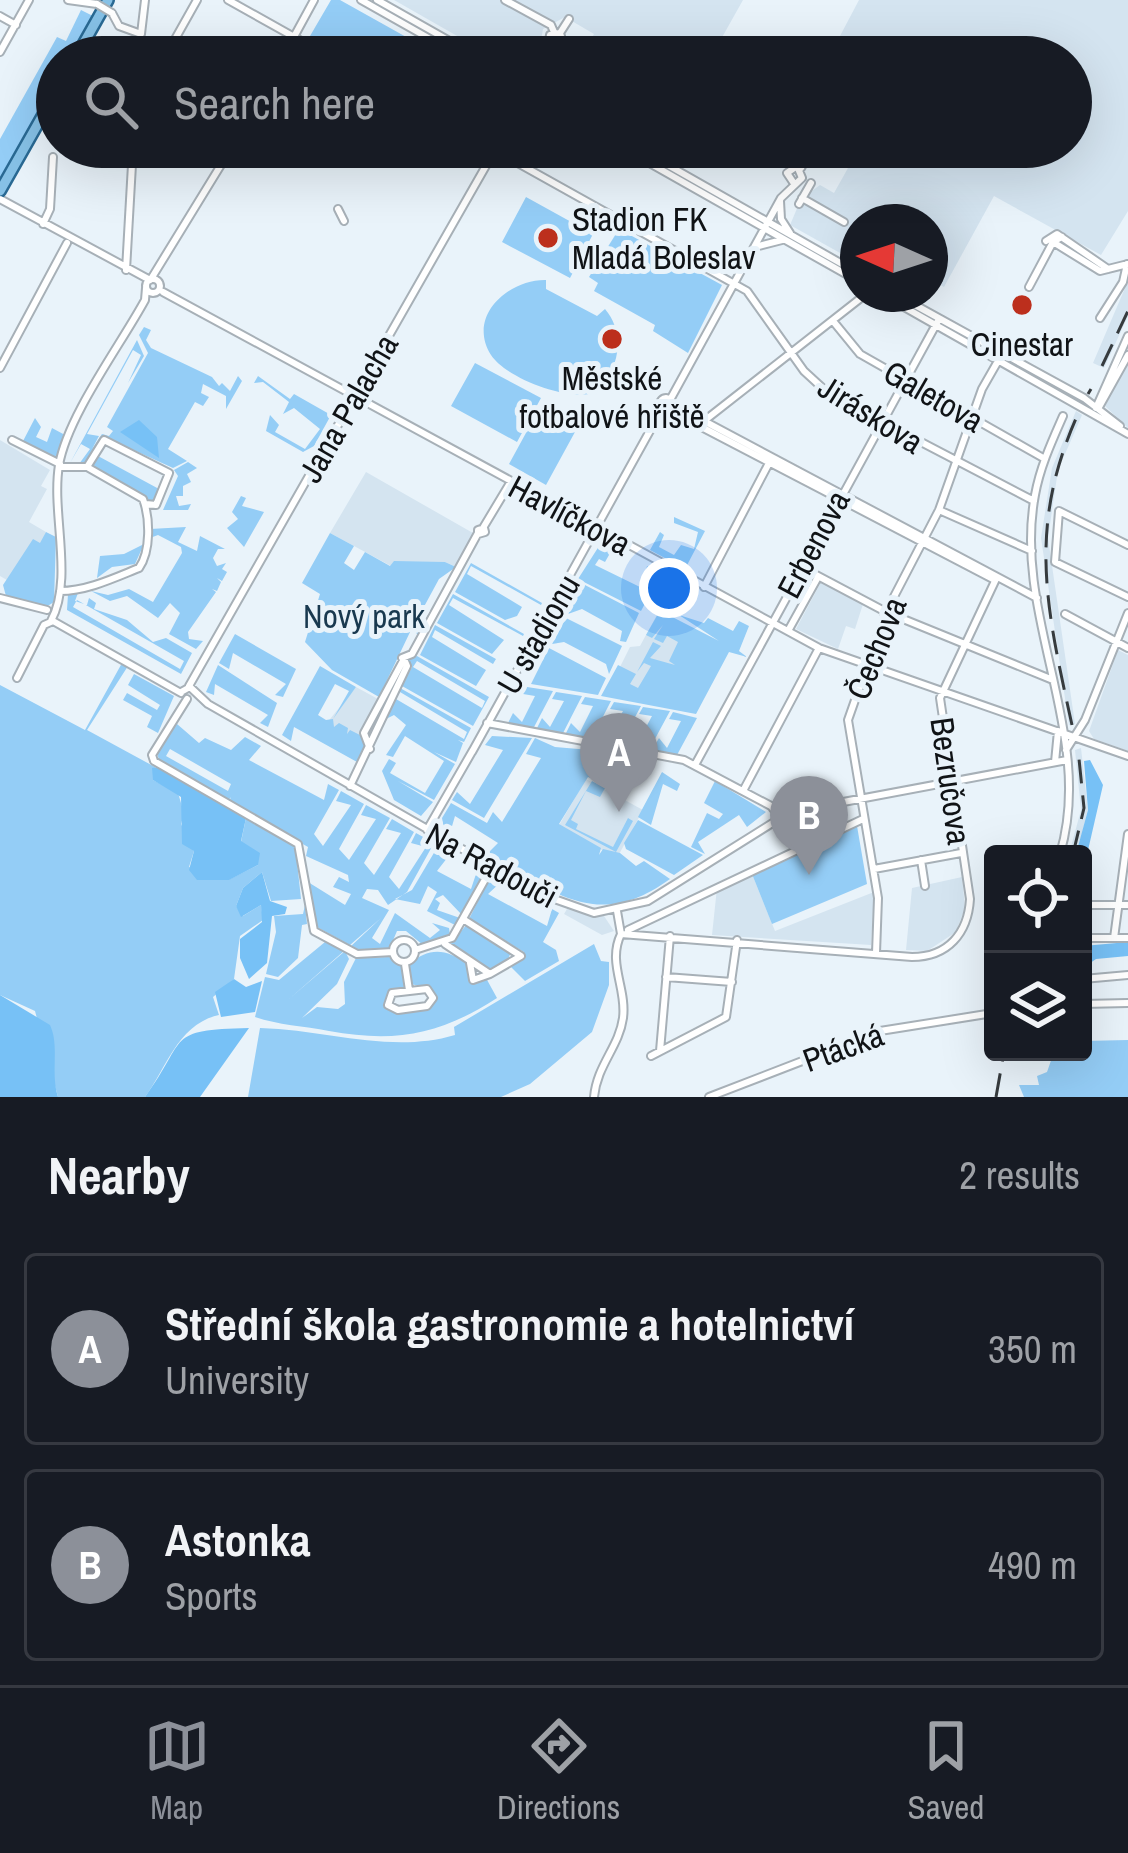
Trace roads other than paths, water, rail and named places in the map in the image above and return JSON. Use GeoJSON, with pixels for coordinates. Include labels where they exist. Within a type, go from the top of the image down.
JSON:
{"type":"FeatureCollection","features":[{"type":"Feature","properties":{"kind":"main road"},"geometry":{"type":"LineString","coordinates":[[85,36],[99,5]]}},
{"type":"Feature","properties":{"kind":"main road"},"geometry":{"type":"LineString","coordinates":[[0,195],[36,129]]}},
{"type":"Feature","properties":{"kind":"street"},"geometry":{"type":"LineString","coordinates":[[0,52],[29,0]]}},
{"type":"Feature","properties":{"kind":"street"},"geometry":{"type":"LineString","coordinates":[[72,2],[99,5],[112,13],[119,26],[141,34],[145,0]]}},
{"type":"Feature","properties":{"kind":"street"},"geometry":{"type":"LineString","coordinates":[[177,36],[197,0]]}},
{"type":"Feature","properties":{"kind":"street"},"geometry":{"type":"LineString","coordinates":[[228,0],[294,36],[314,0]]}},
{"type":"Feature","properties":{"kind":"street"},"geometry":{"type":"LineString","coordinates":[[361,0],[425,36]]}},
{"type":"Feature","properties":{"kind":"street"},"geometry":{"type":"LineString","coordinates":[[377,0],[441,36]]}},
{"type":"Feature","properties":{"kind":"street"},"geometry":{"type":"LineString","coordinates":[[505,0],[551,25],[558,36]]}},
{"type":"Feature","properties":{"kind":"street"},"geometry":{"type":"LineString","coordinates":[[0,16],[16,25]]}},
{"type":"Feature","properties":{"kind":"street"},"geometry":{"type":"LineString","coordinates":[[557,33],[568,19]]}},
{"type":"Feature","properties":{"kind":"street"},"geometry":{"type":"LineString","coordinates":[[43,224],[51,202],[53,168]]}},
{"type":"Feature","properties":{"kind":"street"},"geometry":{"type":"LineString","coordinates":[[128,168],[132,171]]}},
{"type":"Feature","properties":{"kind":"street"},"geometry":{"type":"LineString","coordinates":[[126,270],[132,168]]}},
{"type":"Feature","properties":{"kind":"street"},"geometry":{"type":"LineString","coordinates":[[17,678],[60,591],[59,465],[69,434],[220,168]]}},
{"type":"Feature","properties":{"kind":"street","name":"Jana Palacha"},"geometry":{"type":"LineString","coordinates":[[393,952],[357,954],[314,931],[298,844],[152,757],[482,168]]}},
{"type":"Feature","properties":{"kind":"street","name":"Jiráskova"},"geometry":{"type":"LineString","coordinates":[[528,168],[747,291],[829,394],[955,464],[1034,501]]}},
{"type":"Feature","properties":{"kind":"street"},"geometry":{"type":"LineString","coordinates":[[661,168],[840,267]]}},
{"type":"Feature","properties":{"kind":"street"},"geometry":{"type":"LineString","coordinates":[[670,168],[766,225]]}},
{"type":"Feature","properties":{"kind":"street"},"geometry":{"type":"LineString","coordinates":[[795,168],[787,172],[793,182],[802,178]]}},
{"type":"Feature","properties":{"kind":"street"},"geometry":{"type":"LineString","coordinates":[[801,168],[802,178]]}},
{"type":"Feature","properties":{"kind":"street"},"geometry":{"type":"LineString","coordinates":[[802,178],[811,183]]}},
{"type":"Feature","properties":{"kind":"street"},"geometry":{"type":"LineString","coordinates":[[821,179],[811,183],[801,201],[840,219]]}},
{"type":"Feature","properties":{"kind":"street","name":"U stadionu"},"geometry":{"type":"LineString","coordinates":[[427,830],[793,182]]}},
{"type":"Feature","properties":{"kind":"street"},"geometry":{"type":"LineString","coordinates":[[118,192],[130,199]]}},
{"type":"Feature","properties":{"kind":"street","name":"Havlíčkova"},"geometry":{"type":"LineString","coordinates":[[0,195],[43,224],[353,398],[819,648],[1080,741]]}},
{"type":"Feature","properties":{"kind":"street"},"geometry":{"type":"LineString","coordinates":[[781,198],[781,218],[790,238]]}},
{"type":"Feature","properties":{"kind":"street"},"geometry":{"type":"LineString","coordinates":[[338,208],[335,213],[344,220]]}},
{"type":"Feature","properties":{"kind":"street"},"geometry":{"type":"LineString","coordinates":[[116,219],[128,226]]}},
{"type":"Feature","properties":{"kind":"street"},"geometry":{"type":"LineString","coordinates":[[1030,287],[1049,244],[1062,237],[1110,268],[1119,289]]}},
{"type":"Feature","properties":{"kind":"street"},"geometry":{"type":"LineString","coordinates":[[752,250],[768,240],[790,238]]}},
{"type":"Feature","properties":{"kind":"street"},"geometry":{"type":"LineString","coordinates":[[1049,244],[1100,271],[1128,262]]}},
{"type":"Feature","properties":{"kind":"street"},"geometry":{"type":"LineString","coordinates":[[1100,317],[1119,289],[1128,262]]}},
{"type":"Feature","properties":{"kind":"street"},"geometry":{"type":"LineString","coordinates":[[0,368],[54,271]]}},
{"type":"Feature","properties":{"kind":"street"},"geometry":{"type":"LineString","coordinates":[[702,424],[844,312]]}},
{"type":"Feature","properties":{"kind":"street"},"geometry":{"type":"LineString","coordinates":[[917,312],[1084,398],[1095,411]]}},
{"type":"Feature","properties":{"kind":"street"},"geometry":{"type":"LineString","coordinates":[[922,312],[998,361],[1128,433]]}},
{"type":"Feature","properties":{"kind":"street","name":"Galetova"},"geometry":{"type":"LineString","coordinates":[[833,321],[860,354],[1045,458]]}},
{"type":"Feature","properties":{"kind":"street","name":"Erbenova"},"geometry":{"type":"LineString","coordinates":[[695,765],[937,322]]}},
{"type":"Feature","properties":{"kind":"street"},"geometry":{"type":"LineString","coordinates":[[1095,411],[1128,336]]}},
{"type":"Feature","properties":{"kind":"street"},"geometry":{"type":"LineString","coordinates":[[1095,411],[1128,355]]}},
{"type":"Feature","properties":{"kind":"street","name":"Čechova"},"geometry":{"type":"LineString","coordinates":[[876,953],[880,914],[848,729],[886,612],[939,509],[986,381],[998,361]]}},
{"type":"Feature","properties":{"kind":"street"},"geometry":{"type":"LineString","coordinates":[[1084,398],[1101,391]]}},
{"type":"Feature","properties":{"kind":"street"},"geometry":{"type":"LineString","coordinates":[[668,406],[1037,598]]}},
{"type":"Feature","properties":{"kind":"street"},"geometry":{"type":"LineString","coordinates":[[1062,419],[1034,501],[1032,551],[1073,802],[1062,845]]}},
{"type":"Feature","properties":{"kind":"street"},"geometry":{"type":"LineString","coordinates":[[12,440],[59,465],[87,467],[146,504],[156,505],[169,472],[104,440],[87,467]]}},
{"type":"Feature","properties":{"kind":"street"},"geometry":{"type":"LineString","coordinates":[[704,587],[771,460]]}},
{"type":"Feature","properties":{"kind":"street"},"geometry":{"type":"LineString","coordinates":[[350,786],[370,748],[364,735],[400,660],[412,654],[511,483]]}},
{"type":"Feature","properties":{"kind":"street"},"geometry":{"type":"LineString","coordinates":[[60,591],[86,590],[112,574],[140,568],[146,553],[146,504]]}},
{"type":"Feature","properties":{"kind":"street"},"geometry":{"type":"LineString","coordinates":[[939,509],[1032,551]]}},
{"type":"Feature","properties":{"kind":"street"},"geometry":{"type":"LineString","coordinates":[[1128,545],[1059,511],[1054,562],[1128,597]]}},
{"type":"Feature","properties":{"kind":"street"},"geometry":{"type":"LineString","coordinates":[[801,568],[886,612],[1053,680]]}},
{"type":"Feature","properties":{"kind":"street"},"geometry":{"type":"LineString","coordinates":[[788,632],[818,577]]}},
{"type":"Feature","properties":{"kind":"street","name":"Bezručova"},"geometry":{"type":"LineString","coordinates":[[621,934],[929,956],[956,939],[970,905],[940,703],[962,644],[996,579]]}},
{"type":"Feature","properties":{"kind":"street"},"geometry":{"type":"LineString","coordinates":[[0,598],[69,626],[187,692]]}},
{"type":"Feature","properties":{"kind":"street"},"geometry":{"type":"LineString","coordinates":[[594,1097],[598,1068],[623,1020],[614,951],[621,934],[617,911],[652,899],[780,817],[1067,760],[1080,741],[1128,613]]}},
{"type":"Feature","properties":{"kind":"street"},"geometry":{"type":"LineString","coordinates":[[1065,614],[1128,648]]}},
{"type":"Feature","properties":{"kind":"street"},"geometry":{"type":"LineString","coordinates":[[743,791],[819,648]]}},
{"type":"Feature","properties":{"kind":"street","name":"Na Radouči"},"geometry":{"type":"LineString","coordinates":[[187,692],[567,906],[617,911]]}},
{"type":"Feature","properties":{"kind":"street"},"geometry":{"type":"LineString","coordinates":[[1060,732],[1076,728],[1090,709]]}},
{"type":"Feature","properties":{"kind":"street"},"geometry":{"type":"LineString","coordinates":[[487,723],[695,765],[775,808],[780,817]]}},
{"type":"Feature","properties":{"kind":"street"},"geometry":{"type":"LineString","coordinates":[[1067,760],[1083,727]]}},
{"type":"Feature","properties":{"kind":"street"},"geometry":{"type":"LineString","coordinates":[[1054,763],[1060,732]]}},
{"type":"Feature","properties":{"kind":"street"},"geometry":{"type":"LineString","coordinates":[[1080,741],[1128,756]]}},
{"type":"Feature","properties":{"kind":"street"},"geometry":{"type":"LineString","coordinates":[[621,934],[863,819]]}},
{"type":"Feature","properties":{"kind":"street"},"geometry":{"type":"LineString","coordinates":[[1114,938],[1128,834]]}},
{"type":"Feature","properties":{"kind":"street"},"geometry":{"type":"LineString","coordinates":[[874,869],[962,854]]}},
{"type":"Feature","properties":{"kind":"street"},"geometry":{"type":"LineString","coordinates":[[921,860],[925,886]]}},
{"type":"Feature","properties":{"kind":"street"},"geometry":{"type":"LineString","coordinates":[[405,962],[415,950],[445,944],[492,867]]}},
{"type":"Feature","properties":{"kind":"street"},"geometry":{"type":"LineString","coordinates":[[1092,905],[1128,905]]}},
{"type":"Feature","properties":{"kind":"street"},"geometry":{"type":"LineString","coordinates":[[464,919],[521,956],[472,980],[470,963]]}},
{"type":"Feature","properties":{"kind":"street"},"geometry":{"type":"LineString","coordinates":[[660,1051],[670,936]]}},
{"type":"Feature","properties":{"kind":"street"},"geometry":{"type":"LineString","coordinates":[[1092,938],[1128,938]]}},
{"type":"Feature","properties":{"kind":"street"},"geometry":{"type":"LineString","coordinates":[[409,990],[405,962],[393,952],[404,940],[415,950]]}},
{"type":"Feature","properties":{"kind":"street"},"geometry":{"type":"LineString","coordinates":[[651,1056],[725,1017],[737,940]]}},
{"type":"Feature","properties":{"kind":"street"},"geometry":{"type":"LineString","coordinates":[[445,944],[490,974]]}},
{"type":"Feature","properties":{"kind":"street"},"geometry":{"type":"LineString","coordinates":[[1092,978],[1128,976]]}},
{"type":"Feature","properties":{"kind":"street"},"geometry":{"type":"LineString","coordinates":[[666,977],[732,982]]}},
{"type":"Feature","properties":{"kind":"street"},"geometry":{"type":"LineString","coordinates":[[428,989],[433,1000],[425,1006],[390,1007],[392,993],[409,990],[428,989]]}},
{"type":"Feature","properties":{"kind":"street"},"geometry":{"type":"LineString","coordinates":[[1092,1004],[1128,1003]]}},
{"type":"Feature","properties":{"kind":"street","name":"Ptácká"},"geometry":{"type":"LineString","coordinates":[[709,1097],[866,1035],[984,1015]]}},
{"type":"Feature","properties":{"kind":"railway"},"geometry":{"type":"LineString","coordinates":[[1102,366],[1128,311]]}},
{"type":"Feature","properties":{"kind":"railway"},"geometry":{"type":"LineString","coordinates":[[1088,394],[1091,389]]}},
{"type":"Feature","properties":{"kind":"railway"},"geometry":{"type":"LineString","coordinates":[[1072,725],[1046,568],[1052,494],[1078,414]]}},
{"type":"Feature","properties":{"kind":"railway"},"geometry":{"type":"LineString","coordinates":[[1075,845],[1084,808],[1078,749]]}},
{"type":"Feature","properties":{"kind":"railway"},"geometry":{"type":"LineString","coordinates":[[996,1097],[1002,1061]]}},
{"type":"Feature","properties":{"kind":"place","name":"Stadion FK Mladá Boleslav"},"geometry":{"type":"Point","coordinates":[548,238]}},
{"type":"Feature","properties":{"kind":"place","name":"Cinestar"},"geometry":{"type":"Point","coordinates":[1022,305]}},
{"type":"Feature","properties":{"kind":"place","name":"Městské fotbalové hřiště"},"geometry":{"type":"Point","coordinates":[612,339]}},
{"type":"Feature","properties":{"kind":"place","name":"Střední škola gastronomie a hotelnictví"},"geometry":{"type":"Point","coordinates":[619,812]}},
{"type":"Feature","properties":{"kind":"place","name":"Astonka"},"geometry":{"type":"Point","coordinates":[809,875]}},
{"type":"Feature","properties":{"kind":"park label","name":"Nový park"},"geometry":{"type":"Point","coordinates":[364,616]}}]}
